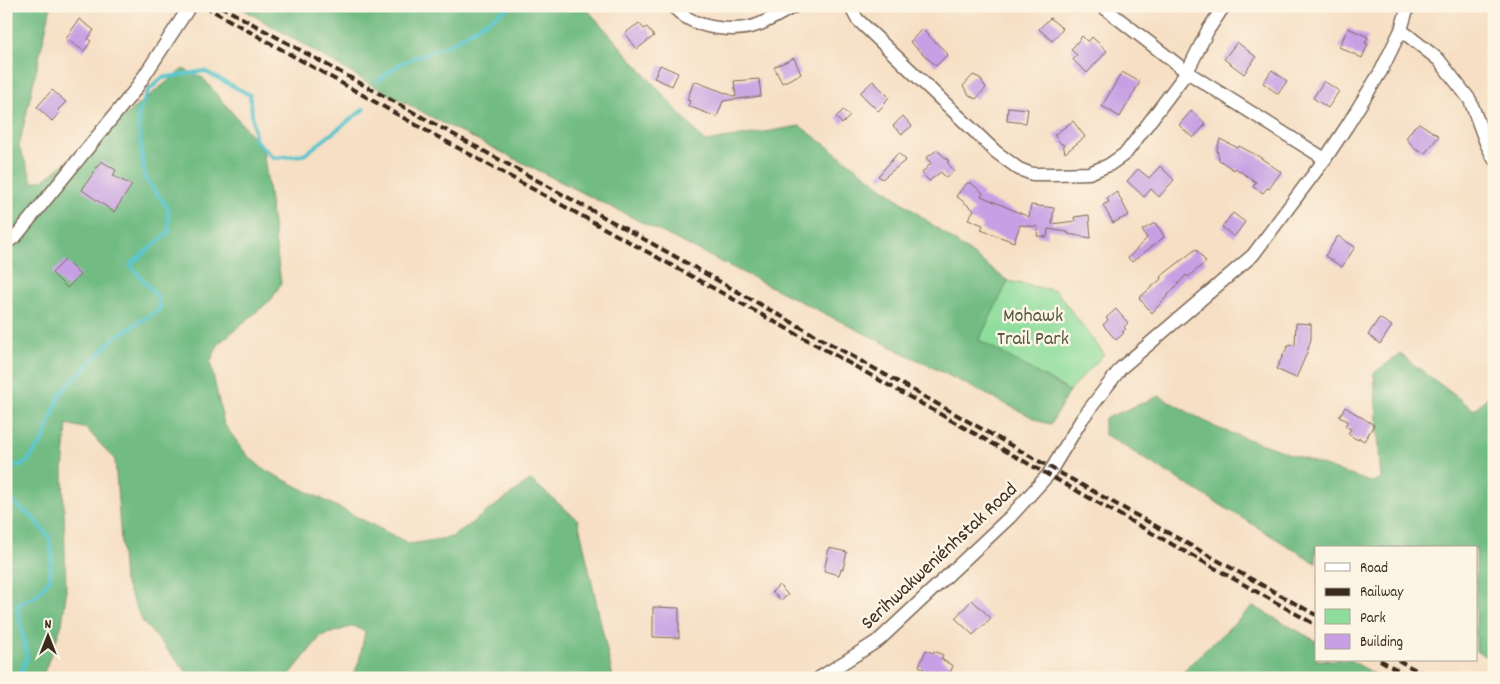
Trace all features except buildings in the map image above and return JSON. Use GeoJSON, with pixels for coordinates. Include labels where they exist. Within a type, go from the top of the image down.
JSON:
{"type":"FeatureCollection","features":[{"type":"Feature","properties":{"kind":"street"},"geometry":{"type":"LineString","coordinates":[[6,243],[16,236],[135,90],[190,6]]}},
{"type":"Feature","properties":{"kind":"street"},"geometry":{"type":"LineString","coordinates":[[673,6],[697,24],[717,29],[759,24],[795,6]]}},
{"type":"Feature","properties":{"kind":"street"},"geometry":{"type":"LineString","coordinates":[[850,6],[857,19],[996,152],[1018,169],[1032,174],[1089,173],[1109,165],[1126,153],[1187,72],[1208,30],[1224,6]]}},
{"type":"Feature","properties":{"kind":"street"},"geometry":{"type":"LineString","coordinates":[[1102,6],[1187,72],[1325,159]]}},
{"type":"Feature","properties":{"kind":"street","name":"Serihwakweniénhstak Road"},"geometry":{"type":"LineString","coordinates":[[819,678],[879,640],[1010,517],[1053,469],[1082,419],[1122,368],[1254,254],[1325,159],[1347,126],[1381,71],[1401,30],[1408,6]]}},
{"type":"Feature","properties":{"kind":"street"},"geometry":{"type":"LineString","coordinates":[[1401,30],[1439,60],[1470,100],[1486,143],[1494,158]]}},
{"type":"Feature","properties":{"kind":"green space"},"geometry":{"type":"Polygon","coordinates":[[[6,6],[51,6],[19,146],[33,182],[44,180],[183,69],[203,78],[263,149],[281,283],[272,299],[219,343],[210,362],[224,424],[247,455],[263,469],[410,544],[452,537],[531,480],[578,520],[613,678],[352,678],[359,662],[365,632],[354,626],[321,636],[287,678],[192,678],[143,622],[124,581],[115,460],[87,429],[67,424],[63,470],[66,595],[62,624],[42,678],[6,678],[6,6]]]}},
{"type":"Feature","properties":{"kind":"green space"},"geometry":{"type":"Polygon","coordinates":[[[238,6],[588,6],[586,8],[705,142],[800,126],[1008,281],[979,340],[1069,391],[1051,424],[1042,422],[443,123],[370,84],[238,6]]]}},
{"type":"Feature","properties":{"kind":"green space","name":"Mohawk Trail Park"},"geometry":{"type":"Polygon","coordinates":[[[1008,281],[1056,291],[1104,354],[1069,391],[978,340],[1008,281]]]}},
{"type":"Feature","properties":{"kind":"green space"},"geometry":{"type":"Polygon","coordinates":[[[1400,354],[1474,410],[1494,391],[1494,660],[1478,652],[1478,546],[1315,546],[1315,562],[1104,434],[1104,419],[1159,396],[1217,428],[1370,482],[1381,480],[1374,373],[1400,354]]]}},
{"type":"Feature","properties":{"kind":"green space"},"geometry":{"type":"Polygon","coordinates":[[[1253,606],[1315,640],[1315,662],[1354,662],[1382,678],[1182,678],[1185,669],[1253,606]]]}},
{"type":"Feature","properties":{"kind":"waterway"},"geometry":{"type":"LineString","coordinates":[[378,81],[401,63],[449,45],[511,6]]}},
{"type":"Feature","properties":{"kind":"waterway"},"geometry":{"type":"LineString","coordinates":[[6,469],[26,463],[44,439],[60,394],[114,338],[160,309],[157,296],[130,265],[169,232],[168,208],[145,178],[138,114],[148,91],[162,78],[204,71],[250,95],[255,140],[274,158],[304,155],[364,109]]}},
{"type":"Feature","properties":{"kind":"waterway"},"geometry":{"type":"LineString","coordinates":[[6,497],[31,516],[49,537],[52,552],[50,579],[36,596],[17,605],[27,657],[19,678]]}},
{"type":"Feature","properties":{"kind":"railway"},"geometry":{"type":"LineString","coordinates":[[204,6],[824,349],[1315,624]]}},
{"type":"Feature","properties":{"kind":"railway"},"geometry":{"type":"LineString","coordinates":[[220,6],[651,243],[1315,614]]}},
{"type":"Feature","properties":{"kind":"railway"},"geometry":{"type":"LineString","coordinates":[[1384,662],[1412,678]]}},
{"type":"Feature","properties":{"kind":"railway"},"geometry":{"type":"LineString","coordinates":[[1402,662],[1430,678]]}}]}
